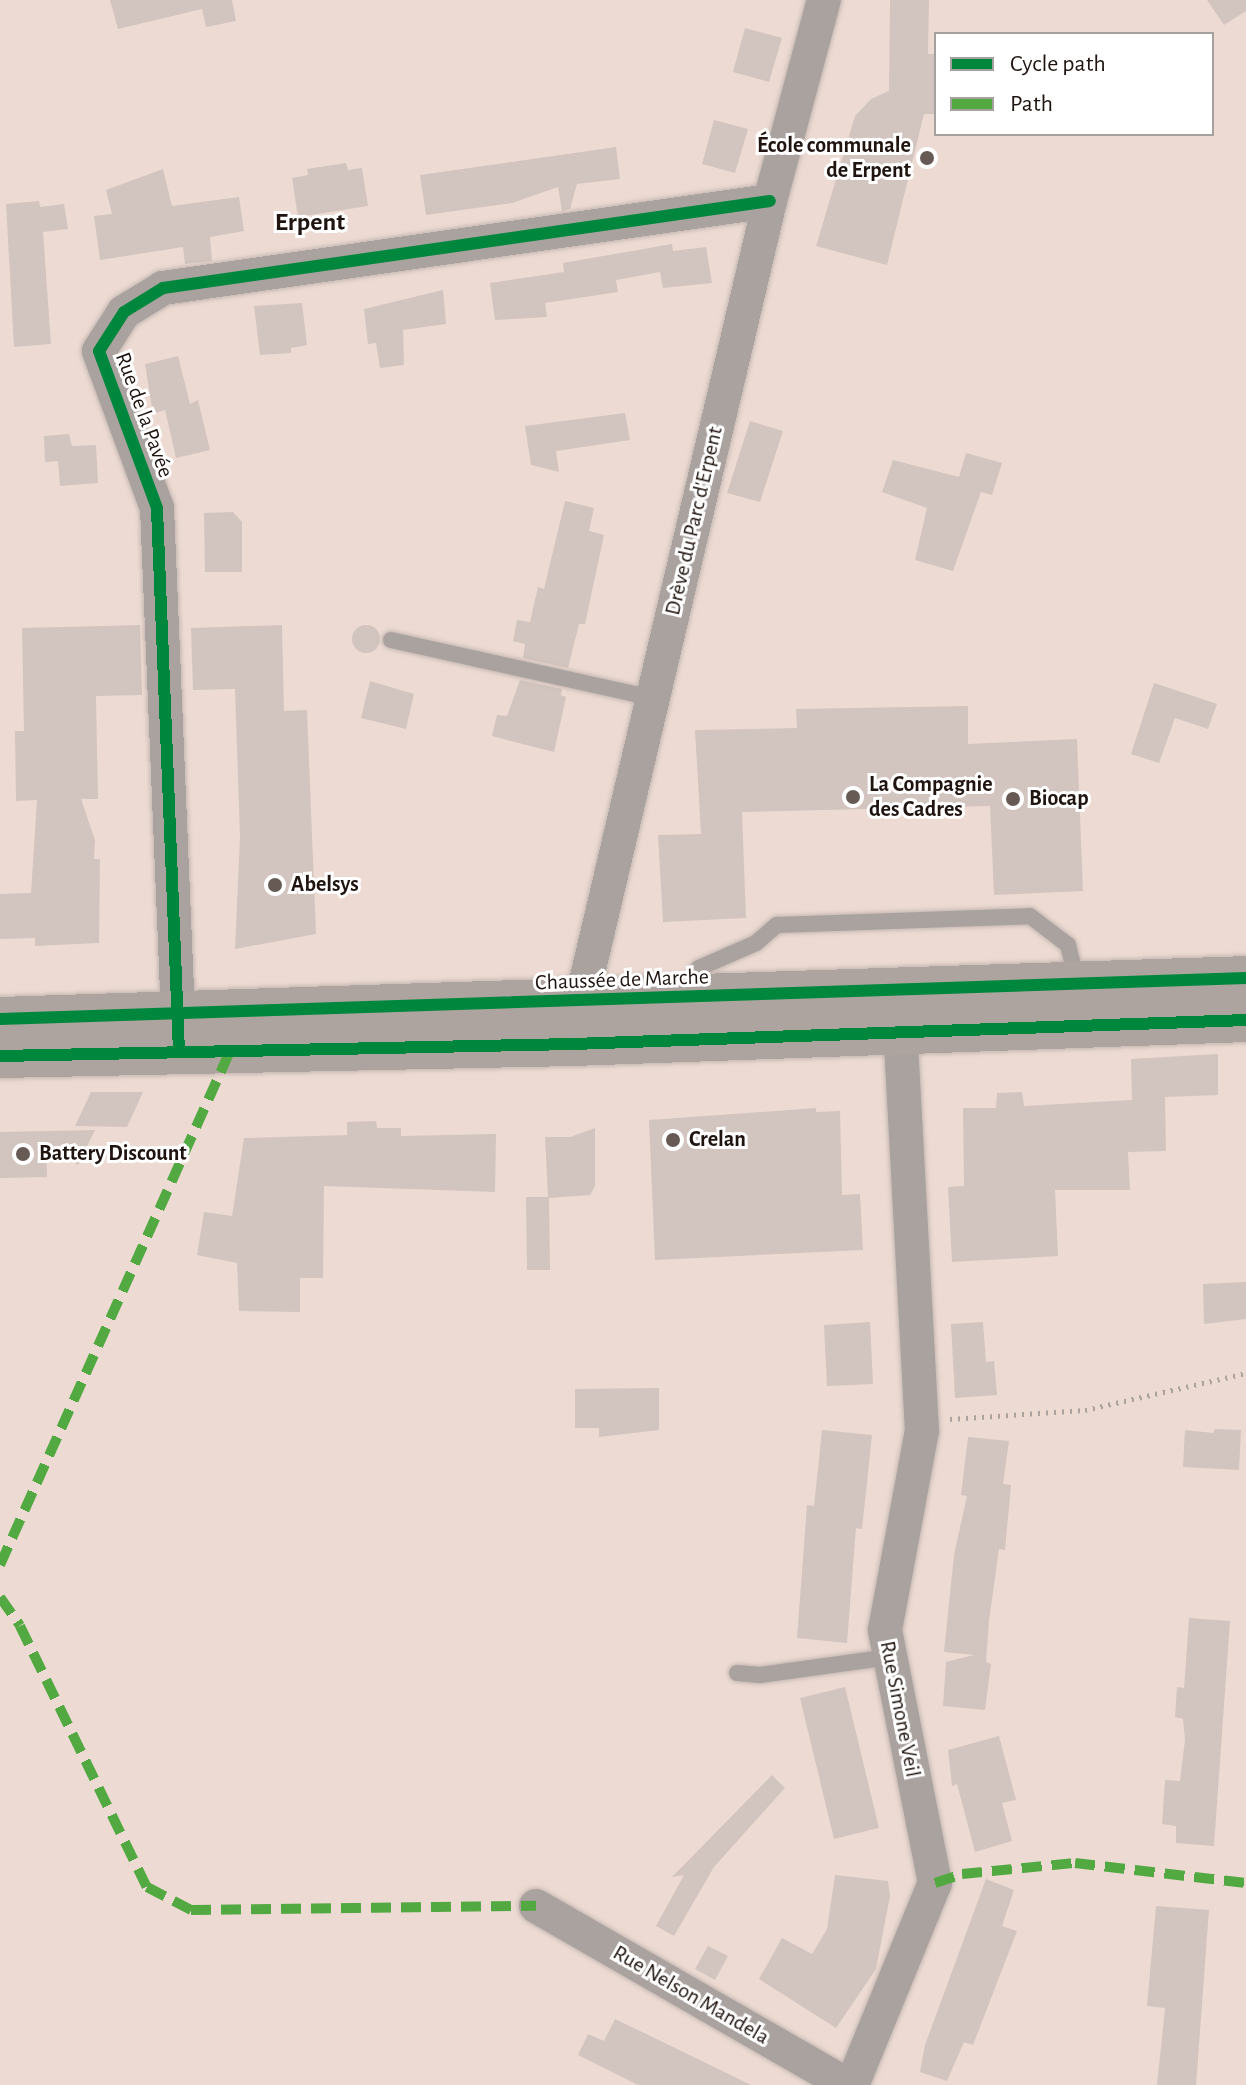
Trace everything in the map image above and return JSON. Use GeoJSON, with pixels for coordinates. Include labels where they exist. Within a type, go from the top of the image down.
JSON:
{"type":"FeatureCollection","features":[{"type":"Feature","properties":{"kind":"main road","name":"Chaussée de Marche"},"geometry":{"type":"LineString","coordinates":[[0,1019],[179,1034],[573,1044],[899,1013],[1079,985],[1246,978]]}},
{"type":"Feature","properties":{"kind":"main road","name":"Chaussée de Marche"},"geometry":{"type":"LineString","coordinates":[[0,1056],[179,1034],[580,1001],[679,998],[899,1013],[1246,1020]]}},
{"type":"Feature","properties":{"kind":"street","name":"Drève du Parc d'Erpent"},"geometry":{"type":"LineString","coordinates":[[573,1044],[580,1001],[770,201],[824,0]]}},
{"type":"Feature","properties":{"kind":"street","name":"Rue de la Pavée"},"geometry":{"type":"LineString","coordinates":[[179,1034],[157,508],[99,351],[124,312],[163,288],[770,201]]}},
{"type":"Feature","properties":{"kind":"street","name":"Rue Simone Veil"},"geometry":{"type":"LineString","coordinates":[[850,2085],[935,1883],[885,1630],[921,1420],[899,1013]]}},
{"type":"Feature","properties":{"kind":"street","name":"Rue Nelson Mandela"},"geometry":{"type":"LineString","coordinates":[[536,1906],[850,2085]]}},
{"type":"Feature","properties":{"kind":"lane"},"geometry":{"type":"LineString","coordinates":[[391,640],[652,698]]}},
{"type":"Feature","properties":{"kind":"lane"},"geometry":{"type":"LineString","coordinates":[[679,998],[699,968],[756,943],[777,925],[1030,916],[1068,945],[1079,985]]}},
{"type":"Feature","properties":{"kind":"lane"},"geometry":{"type":"LineString","coordinates":[[737,1673],[760,1675],[890,1657]]}},
{"type":"Feature","properties":{"kind":"path"},"geometry":{"type":"LineString","coordinates":[[921,1420],[1085,1410],[1246,1373]]}},
{"type":"Feature","properties":{"kind":"building"},"geometry":{"type":"Polygon","coordinates":[[[110,0],[232,0],[236,21],[206,27],[202,9],[118,29],[110,0]]]}},
{"type":"Feature","properties":{"kind":"building"},"geometry":{"type":"Polygon","coordinates":[[[890,0],[929,0],[928,54],[934,54],[934,114],[924,114],[887,265],[816,246],[855,116],[871,99],[889,91],[890,0]]]}},
{"type":"Feature","properties":{"kind":"building"},"geometry":{"type":"Polygon","coordinates":[[[1207,0],[1246,0],[1246,11],[1224,25],[1207,0]]]}},
{"type":"Feature","properties":{"kind":"building"},"geometry":{"type":"Polygon","coordinates":[[[745,28],[782,38],[769,82],[733,72],[745,28]]]}},
{"type":"Feature","properties":{"kind":"building"},"geometry":{"type":"Polygon","coordinates":[[[714,120],[748,129],[735,173],[702,164],[714,120]]]}},
{"type":"Feature","properties":{"kind":"building"},"geometry":{"type":"Polygon","coordinates":[[[616,147],[620,179],[577,184],[570,209],[562,211],[558,187],[512,203],[426,215],[420,175],[616,147]]]}},
{"type":"Feature","properties":{"kind":"building"},"geometry":{"type":"Polygon","coordinates":[[[346,163],[348,170],[362,168],[368,206],[298,217],[292,178],[308,175],[307,169],[346,163]]]}},
{"type":"Feature","properties":{"kind":"building"},"geometry":{"type":"Polygon","coordinates":[[[163,169],[172,206],[239,197],[244,231],[210,237],[212,261],[185,264],[183,247],[100,260],[94,216],[112,214],[106,190],[163,169]]]}},
{"type":"Feature","properties":{"kind":"building"},"geometry":{"type":"Polygon","coordinates":[[[39,201],[40,207],[64,204],[68,229],[43,232],[51,344],[14,347],[6,204],[39,201]]]}},
{"type":"Feature","properties":{"kind":"building"},"geometry":{"type":"Polygon","coordinates":[[[672,244],[673,251],[706,247],[712,283],[663,288],[660,272],[616,280],[618,292],[545,303],[547,317],[495,320],[490,283],[564,272],[563,263],[672,244]]]}},
{"type":"Feature","properties":{"kind":"building"},"geometry":{"type":"Polygon","coordinates":[[[443,290],[446,324],[403,330],[404,365],[380,368],[376,343],[368,344],[364,309],[443,290]]]}},
{"type":"Feature","properties":{"kind":"building"},"geometry":{"type":"Polygon","coordinates":[[[302,303],[307,345],[291,348],[291,353],[260,355],[254,306],[302,303]]]}},
{"type":"Feature","properties":{"kind":"building"},"geometry":{"type":"Polygon","coordinates":[[[178,356],[190,404],[198,400],[210,450],[176,458],[165,410],[153,414],[145,364],[178,356]]]}},
{"type":"Feature","properties":{"kind":"building"},"geometry":{"type":"Polygon","coordinates":[[[625,413],[630,440],[556,451],[559,472],[531,465],[525,426],[625,413]]]}},
{"type":"Feature","properties":{"kind":"building"},"geometry":{"type":"Polygon","coordinates":[[[750,421],[783,431],[760,502],[727,493],[750,421]]]}},
{"type":"Feature","properties":{"kind":"building"},"geometry":{"type":"Polygon","coordinates":[[[69,434],[72,446],[96,445],[98,483],[60,486],[58,461],[45,462],[44,436],[69,434]]]}},
{"type":"Feature","properties":{"kind":"building"},"geometry":{"type":"Polygon","coordinates":[[[966,453],[1002,463],[992,495],[981,492],[953,571],[915,560],[927,508],[882,492],[893,460],[959,477],[966,453]]]}},
{"type":"Feature","properties":{"kind":"building"},"geometry":{"type":"Polygon","coordinates":[[[565,501],[594,508],[589,531],[604,535],[585,624],[579,624],[568,668],[523,658],[525,644],[513,641],[517,620],[530,622],[538,587],[544,589],[565,501]]]}},
{"type":"Feature","properties":{"kind":"building"},"geometry":{"type":"Polygon","coordinates":[[[233,512],[242,522],[242,572],[205,572],[204,513],[233,512]]]}},
{"type":"Feature","properties":{"kind":"building"},"geometry":{"type":"Polygon","coordinates":[[[140,625],[142,695],[96,696],[98,799],[81,799],[95,840],[94,859],[100,859],[99,943],[35,946],[35,938],[0,939],[0,894],[31,893],[37,800],[16,801],[15,731],[24,731],[22,628],[140,625]]]}},
{"type":"Feature","properties":{"kind":"building"},"geometry":{"type":"Polygon","coordinates":[[[282,625],[284,711],[307,710],[316,934],[235,949],[240,837],[235,689],[193,690],[191,628],[282,625]]]}},
{"type":"Feature","properties":{"kind":"building"},"geometry":{"type":"Polygon","coordinates":[[[366,625],[376,629],[380,639],[376,649],[366,653],[356,649],[352,639],[356,629],[366,625]]]}},
{"type":"Feature","properties":{"kind":"building"},"geometry":{"type":"Polygon","coordinates":[[[520,680],[562,689],[561,695],[566,697],[554,752],[492,736],[497,715],[507,716],[520,680]]]}},
{"type":"Feature","properties":{"kind":"building"},"geometry":{"type":"Polygon","coordinates":[[[370,681],[414,694],[406,729],[361,718],[370,681]]]}},
{"type":"Feature","properties":{"kind":"building"},"geometry":{"type":"Polygon","coordinates":[[[1154,683],[1217,704],[1208,729],[1175,718],[1159,763],[1131,754],[1154,683]]]}},
{"type":"Feature","properties":{"kind":"building"},"geometry":{"type":"Polygon","coordinates":[[[968,706],[968,744],[1077,739],[1083,891],[994,895],[990,806],[742,812],[746,918],[663,922],[658,835],[701,834],[695,730],[797,728],[796,709],[968,706]]]}},
{"type":"Feature","properties":{"kind":"building"},"geometry":{"type":"Polygon","coordinates":[[[1218,1054],[1218,1095],[1165,1097],[1166,1151],[1128,1152],[1130,1190],[1055,1190],[1058,1256],[952,1262],[948,1187],[964,1186],[963,1108],[996,1108],[997,1093],[1022,1092],[1024,1106],[1132,1100],[1131,1059],[1218,1054]]]}},
{"type":"Feature","properties":{"kind":"building"},"geometry":{"type":"Polygon","coordinates":[[[91,1092],[143,1092],[127,1127],[75,1126],[91,1092]]]}},
{"type":"Feature","properties":{"kind":"building"},"geometry":{"type":"Polygon","coordinates":[[[816,1108],[816,1112],[840,1111],[842,1195],[860,1194],[863,1250],[655,1260],[649,1120],[816,1108]]]}},
{"type":"Feature","properties":{"kind":"building"},"geometry":{"type":"Polygon","coordinates":[[[376,1121],[377,1128],[401,1128],[401,1136],[496,1134],[495,1192],[324,1186],[323,1278],[300,1278],[300,1312],[239,1311],[237,1263],[197,1255],[204,1212],[232,1216],[244,1138],[347,1135],[347,1122],[376,1121]]]}},
{"type":"Feature","properties":{"kind":"building"},"geometry":{"type":"Polygon","coordinates":[[[595,1128],[595,1186],[590,1195],[549,1198],[550,1270],[527,1270],[526,1197],[548,1197],[545,1137],[570,1137],[595,1128]]]}},
{"type":"Feature","properties":{"kind":"building","name":"Battery Discount"},"geometry":{"type":"Polygon","coordinates":[[[95,1130],[78,1165],[46,1147],[47,1177],[0,1178],[0,1132],[95,1130]]]}},
{"type":"Feature","properties":{"kind":"building"},"geometry":{"type":"Polygon","coordinates":[[[1246,1282],[1246,1319],[1204,1324],[1203,1284],[1246,1282]]]}},
{"type":"Feature","properties":{"kind":"building"},"geometry":{"type":"Polygon","coordinates":[[[870,1322],[873,1384],[827,1386],[824,1325],[870,1322]]]}},
{"type":"Feature","properties":{"kind":"building"},"geometry":{"type":"Polygon","coordinates":[[[983,1322],[986,1362],[994,1361],[997,1395],[955,1398],[951,1324],[983,1322]]]}},
{"type":"Feature","properties":{"kind":"building"},"geometry":{"type":"Polygon","coordinates":[[[659,1388],[659,1430],[599,1437],[599,1428],[575,1428],[575,1389],[659,1388]]]}},
{"type":"Feature","properties":{"kind":"building"},"geometry":{"type":"Polygon","coordinates":[[[1215,1429],[1241,1430],[1239,1470],[1183,1467],[1185,1430],[1213,1433],[1215,1429]]]}},
{"type":"Feature","properties":{"kind":"building"},"geometry":{"type":"Polygon","coordinates":[[[822,1430],[872,1435],[862,1529],[856,1528],[847,1643],[797,1638],[807,1505],[814,1506],[822,1430]]]}},
{"type":"Feature","properties":{"kind":"building"},"geometry":{"type":"Polygon","coordinates":[[[968,1437],[1009,1441],[1003,1484],[1011,1485],[1005,1550],[999,1549],[989,1621],[986,1662],[991,1664],[985,1710],[943,1706],[946,1662],[974,1655],[944,1652],[954,1555],[967,1496],[961,1495],[968,1437]]]}},
{"type":"Feature","properties":{"kind":"building"},"geometry":{"type":"Polygon","coordinates":[[[1189,1618],[1230,1621],[1214,1846],[1176,1843],[1176,1826],[1162,1824],[1165,1780],[1180,1781],[1185,1740],[1183,1719],[1175,1717],[1177,1687],[1184,1688],[1189,1618]]]}},
{"type":"Feature","properties":{"kind":"building"},"geometry":{"type":"Polygon","coordinates":[[[845,1687],[879,1828],[834,1839],[800,1698],[845,1687]]]}},
{"type":"Feature","properties":{"kind":"building"},"geometry":{"type":"Polygon","coordinates":[[[999,1736],[1016,1800],[1002,1803],[1012,1841],[975,1852],[957,1784],[952,1786],[948,1750],[999,1736]]]}},
{"type":"Feature","properties":{"kind":"building"},"geometry":{"type":"Polygon","coordinates":[[[772,1775],[785,1788],[714,1867],[674,1936],[656,1926],[684,1875],[672,1877],[772,1775]]]}},
{"type":"Feature","properties":{"kind":"building"},"geometry":{"type":"Polygon","coordinates":[[[835,1875],[888,1881],[890,1896],[876,1969],[836,2028],[759,1979],[782,1938],[812,1954],[827,1929],[835,1875]]]}},
{"type":"Feature","properties":{"kind":"building"},"geometry":{"type":"Polygon","coordinates":[[[986,1879],[1014,1890],[1002,1926],[1017,1931],[973,2045],[964,2042],[947,2081],[920,2072],[925,2045],[986,1879]]]}},
{"type":"Feature","properties":{"kind":"building"},"geometry":{"type":"Polygon","coordinates":[[[1156,1906],[1209,1910],[1196,2085],[1157,2085],[1165,2008],[1147,2006],[1156,1906]]]}},
{"type":"Feature","properties":{"kind":"building"},"geometry":{"type":"Polygon","coordinates":[[[708,1946],[728,1956],[715,1980],[695,1969],[708,1946]]]}},
{"type":"Feature","properties":{"kind":"building"},"geometry":{"type":"Polygon","coordinates":[[[615,2019],[751,2085],[638,2085],[578,2055],[588,2034],[604,2041],[615,2019]]]}},
{"type":"Feature","properties":{"kind":"marked path"},"geometry":{"type":"LineString","coordinates":[[0,1565],[230,1051]]}},
{"type":"Feature","properties":{"kind":"marked path"},"geometry":{"type":"LineString","coordinates":[[0,1597],[20,1626],[147,1887],[191,1910],[536,1906]]}},
{"type":"Feature","properties":{"kind":"marked path"},"geometry":{"type":"LineString","coordinates":[[935,1883],[962,1874],[1075,1863],[1246,1883]]}},
{"type":"Feature","properties":{"kind":"cycle path"},"geometry":{"type":"LineString","coordinates":[[179,1052],[157,508],[99,351],[124,312],[163,288],[770,201]]}},
{"type":"Feature","properties":{"kind":"cycle path"},"geometry":{"type":"LineString","coordinates":[[0,1019],[1246,978]]}},
{"type":"Feature","properties":{"kind":"cycle path"},"geometry":{"type":"LineString","coordinates":[[0,1056],[573,1044],[1246,1020]]}},
{"type":"Feature","properties":{"kind":"place","name":"École communale de Erpent"},"geometry":{"type":"Point","coordinates":[927,158]}},
{"type":"Feature","properties":{"kind":"place","name":"La Compagnie des Cadres"},"geometry":{"type":"Point","coordinates":[853,797]}},
{"type":"Feature","properties":{"kind":"place","name":"Biocap"},"geometry":{"type":"Point","coordinates":[1013,799]}},
{"type":"Feature","properties":{"kind":"place","name":"Abelsys"},"geometry":{"type":"Point","coordinates":[275,885]}},
{"type":"Feature","properties":{"kind":"place","name":"Crelan"},"geometry":{"type":"Point","coordinates":[673,1140]}},
{"type":"Feature","properties":{"kind":"place","name":"Battery Discount"},"geometry":{"type":"Point","coordinates":[23,1154]}},
{"type":"Feature","properties":{"kind":"district","name":"Erpent"},"geometry":{"type":"Point","coordinates":[310,223]}}]}
